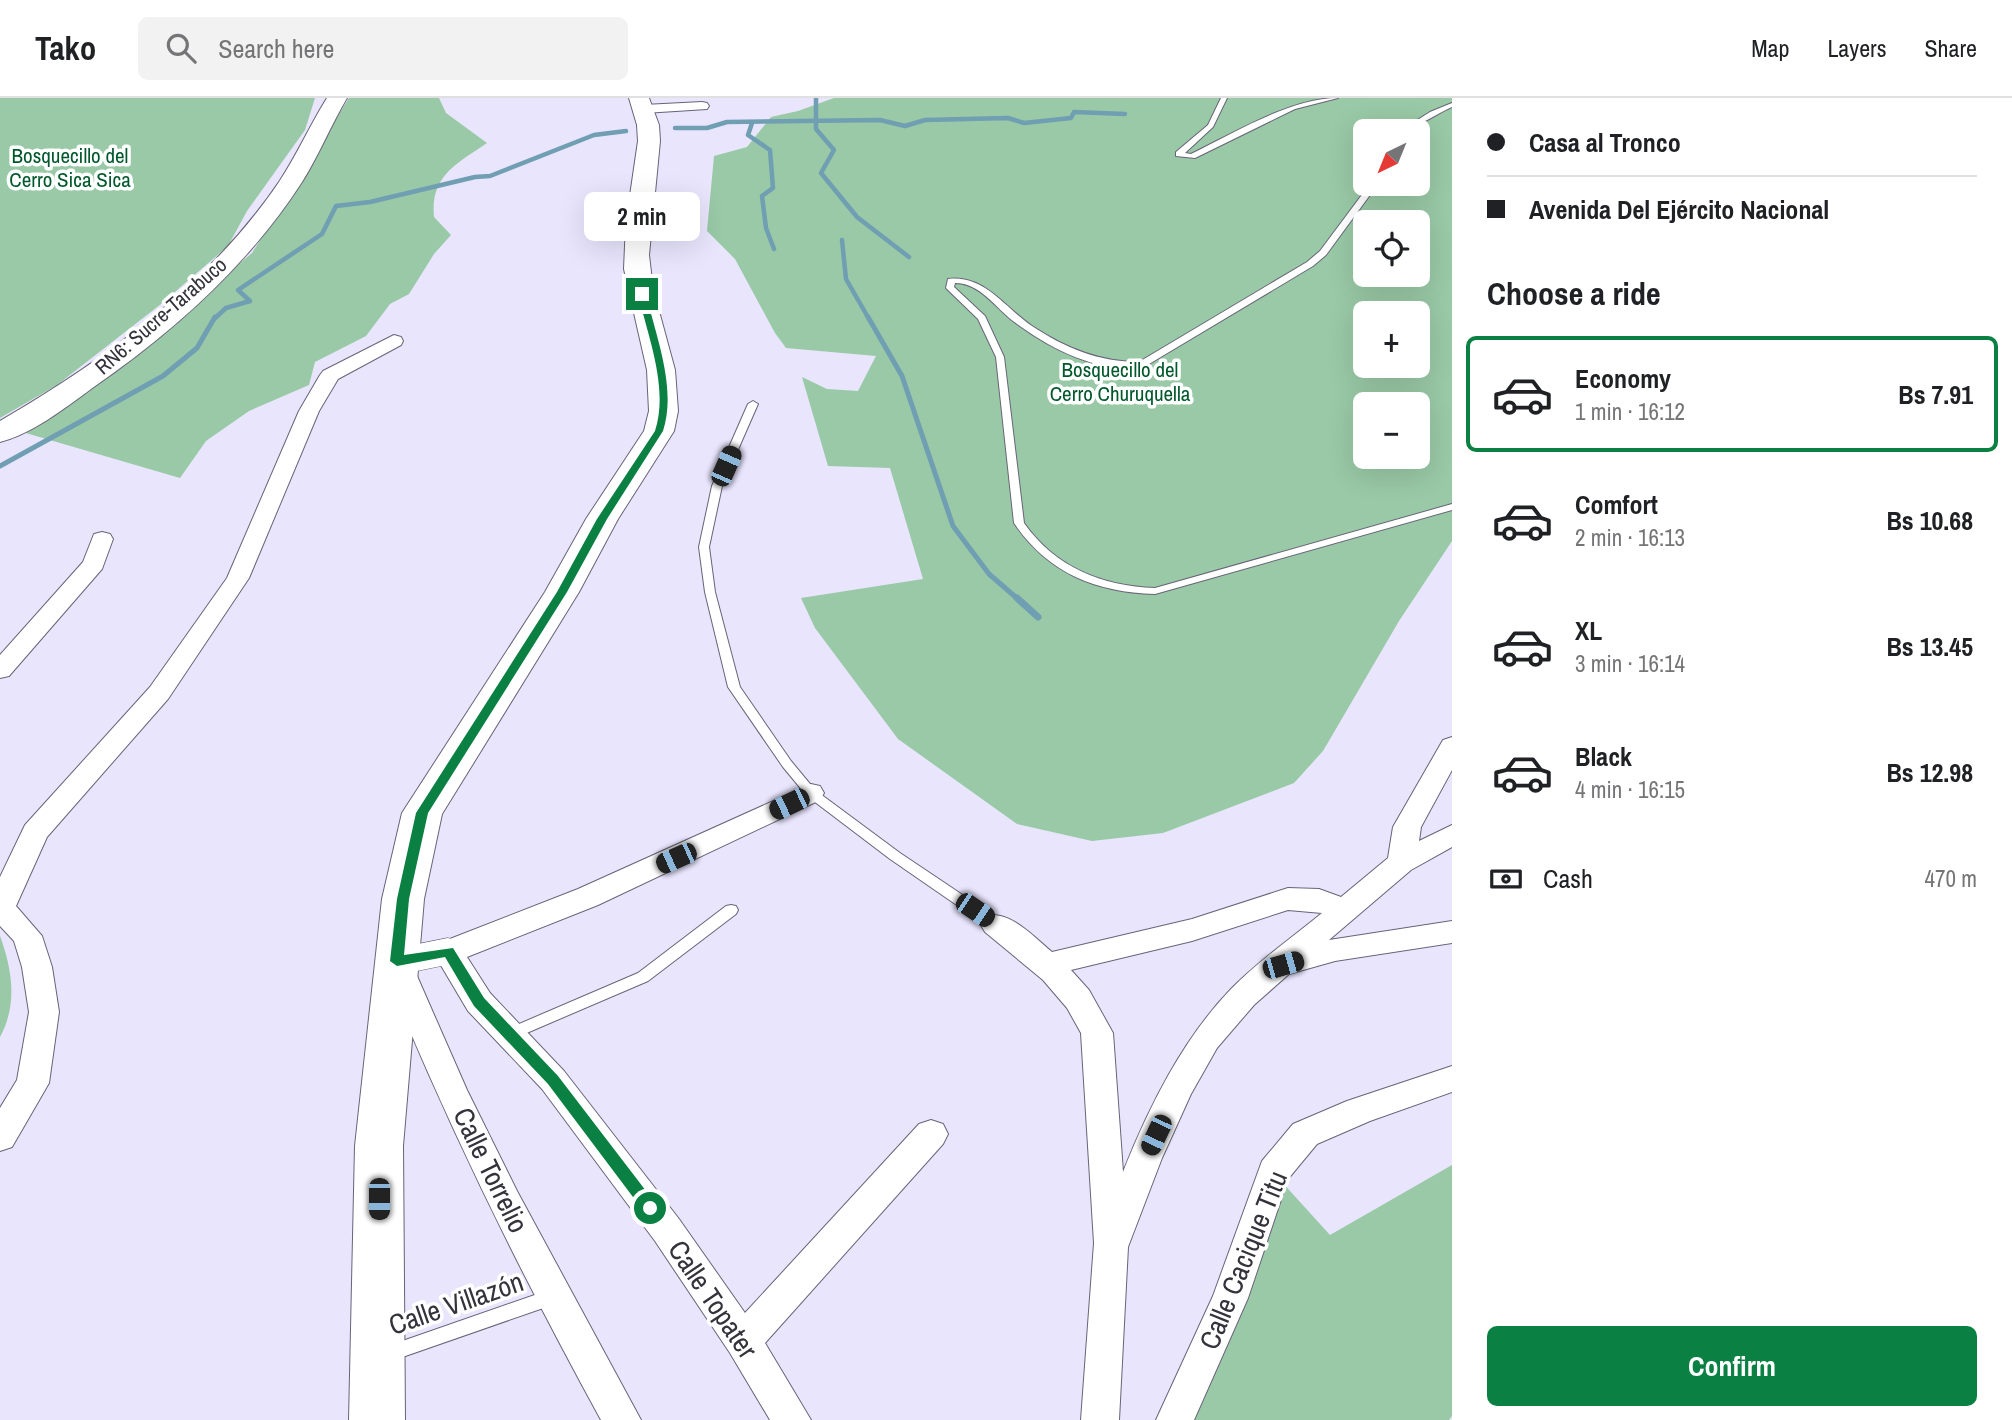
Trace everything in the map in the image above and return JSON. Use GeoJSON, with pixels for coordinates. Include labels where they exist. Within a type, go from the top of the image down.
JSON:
{"type":"FeatureCollection","features":[{"type":"Feature","properties":{"kind":"main road","name":"RN6: Sucre-Tarabuco"},"geometry":{"type":"LineString","coordinates":[[0,433],[66,394],[120,356],[189,297],[262,220],[299,169],[337,98]]}},
{"type":"Feature","properties":{"kind":"main road"},"geometry":{"type":"LineString","coordinates":[[377,1420],[379,1146],[403,899],[422,813],[562,592],[602,519],[659,431],[663,418],[664,391],[637,270],[649,141],[642,103]]}},
{"type":"Feature","properties":{"kind":"street"},"geometry":{"type":"LineString","coordinates":[[642,103],[702,106]]}},
{"type":"Feature","properties":{"kind":"street"},"geometry":{"type":"LineString","coordinates":[[0,1137],[33,1083],[44,1012],[37,967],[27,936],[0,908],[35,832],[159,693],[238,578],[309,411],[330,375],[394,341]]}},
{"type":"Feature","properties":{"kind":"street"},"geometry":{"type":"LineString","coordinates":[[0,670],[94,565],[102,539]]}},
{"type":"Feature","properties":{"kind":"street"},"geometry":{"type":"LineString","coordinates":[[1401,863],[1407,827],[1452,746]]}},
{"type":"Feature","properties":{"kind":"street"},"geometry":{"type":"LineString","coordinates":[[397,961],[448,952],[588,897],[811,793]]}},
{"type":"Feature","properties":{"kind":"street"},"geometry":{"type":"LineString","coordinates":[[1111,1247],[1145,1158],[1178,1088],[1206,1040],[1243,996],[1401,863],[1452,835]]}},
{"type":"Feature","properties":{"kind":"street"},"geometry":{"type":"LineString","coordinates":[[1049,964],[1192,930],[1288,900],[1319,900],[1344,911]]}},
{"type":"Feature","properties":{"kind":"street"},"geometry":{"type":"LineString","coordinates":[[995,924],[1049,964],[1086,1009],[1097,1033],[1111,1247],[1100,1420]]}},
{"type":"Feature","properties":{"kind":"street"},"geometry":{"type":"LineString","coordinates":[[1283,965],[1335,950],[1452,932]]}},
{"type":"Feature","properties":{"kind":"street","name":"Calle Topater"},"geometry":{"type":"LineString","coordinates":[[448,952],[479,1002],[562,1091],[667,1230],[743,1341],[792,1420]]}},
{"type":"Feature","properties":{"kind":"street","name":"Calle Torrelio"},"geometry":{"type":"LineString","coordinates":[[397,961],[426,1034],[552,1297],[622,1420]]}},
{"type":"Feature","properties":{"kind":"street","name":"Calle Cacique Titu"},"geometry":{"type":"LineString","coordinates":[[1175,1420],[1230,1298],[1274,1171],[1305,1134],[1359,1111],[1452,1079]]}},
{"type":"Feature","properties":{"kind":"street"},"geometry":{"type":"LineString","coordinates":[[743,1341],[931,1134]]}},
{"type":"Feature","properties":{"kind":"lane"},"geometry":{"type":"LineString","coordinates":[[1224,98],[1211,126],[1180,154],[1192,156],[1293,108],[1335,98]]}},
{"type":"Feature","properties":{"kind":"lane"},"geometry":{"type":"LineString","coordinates":[[1422,119],[1452,105]]}},
{"type":"Feature","properties":{"kind":"lane"},"geometry":{"type":"LineString","coordinates":[[1365,196],[1323,253],[1310,264],[1141,366],[1119,367],[1083,358],[1016,318],[982,289],[960,280],[951,281],[950,288],[982,318],[1000,357],[1018,523],[1032,542],[1087,579],[1130,592],[1155,591],[1452,507]]}},
{"type":"Feature","properties":{"kind":"lane"},"geometry":{"type":"LineString","coordinates":[[753,404],[717,486],[704,547],[710,592],[734,687],[787,764],[811,793],[895,856],[995,924]]}},
{"type":"Feature","properties":{"kind":"lane"},"geometry":{"type":"LineString","coordinates":[[510,1034],[643,977],[731,909]]}},
{"type":"Feature","properties":{"kind":"lane","name":"Calle Villazón"},"geometry":{"type":"LineString","coordinates":[[378,1358],[552,1297]]}},
{"type":"Feature","properties":{"kind":"green space","name":"Bosquecillo del Cerro Sica Sica"},"geometry":{"type":"Polygon","coordinates":[[[0,98],[315,98],[305,130],[247,211],[228,246],[161,304],[57,385],[0,418],[0,98]]]}},
{"type":"Feature","properties":{"kind":"green space"},"geometry":{"type":"Polygon","coordinates":[[[349,98],[439,98],[446,113],[487,143],[456,165],[441,181],[436,191],[434,217],[451,235],[434,254],[409,294],[390,304],[366,336],[315,362],[309,385],[249,411],[206,441],[180,478],[19,431],[189,305],[252,253],[349,98]]]}},
{"type":"Feature","properties":{"kind":"green space","name":"Bosquecillo del Cerro Churuquella"},"geometry":{"type":"Polygon","coordinates":[[[834,98],[1452,98],[1452,541],[1399,621],[1323,751],[1294,783],[1163,833],[1092,841],[1017,824],[898,739],[815,628],[801,598],[923,579],[890,468],[828,466],[802,377],[827,389],[858,391],[876,356],[786,348],[735,259],[707,231],[714,156],[747,147],[771,117],[834,98]]]}},
{"type":"Feature","properties":{"kind":"green space"},"geometry":{"type":"Polygon","coordinates":[[[0,936],[8,961],[11,999],[6,1025],[0,1037],[0,936]]]}},
{"type":"Feature","properties":{"kind":"green space"},"geometry":{"type":"Polygon","coordinates":[[[1452,1165],[1452,1416],[1449,1420],[1191,1420],[1280,1180],[1330,1235],[1452,1165]]]}},
{"type":"Feature","properties":{"kind":"waterway"},"geometry":{"type":"LineString","coordinates":[[816,98],[816,121]]}},
{"type":"Feature","properties":{"kind":"waterway"},"geometry":{"type":"LineString","coordinates":[[816,121],[880,120],[905,126],[925,120],[1008,118],[1024,123],[1071,118],[1074,112],[1125,114]]}},
{"type":"Feature","properties":{"kind":"waterway"},"geometry":{"type":"LineString","coordinates":[[675,128],[707,128],[727,122],[816,121]]}},
{"type":"Feature","properties":{"kind":"waterway"},"geometry":{"type":"LineString","coordinates":[[816,121],[816,129],[834,150],[821,173],[857,217],[909,257]]}},
{"type":"Feature","properties":{"kind":"waterway"},"geometry":{"type":"LineString","coordinates":[[752,123],[748,135],[770,150],[773,188],[762,196],[766,228],[774,249]]}},
{"type":"Feature","properties":{"kind":"waterway"},"geometry":{"type":"LineString","coordinates":[[214,319],[226,308],[250,301],[238,290],[322,234],[336,206],[370,202],[475,177],[490,176],[594,135],[626,131]]}},
{"type":"Feature","properties":{"kind":"waterway"},"geometry":{"type":"LineString","coordinates":[[842,240],[846,279],[869,319]]}},
{"type":"Feature","properties":{"kind":"waterway"},"geometry":{"type":"LineString","coordinates":[[0,466],[163,376],[197,348],[215,317]]}},
{"type":"Feature","properties":{"kind":"waterway"},"geometry":{"type":"LineString","coordinates":[[868,317],[902,376],[953,526],[989,574],[1019,600]]}},
{"type":"Feature","properties":{"kind":"waterway"},"geometry":{"type":"LineString","coordinates":[[1017,598],[1038,617]]}},
{"type":"Feature","properties":{"kind":"route"},"geometry":{"type":"LineString","coordinates":[[642,294],[664,391],[663,418],[659,431],[602,519],[562,592],[422,813],[403,899],[397,961],[448,952],[479,1002],[553,1080],[650,1208]]}}]}
